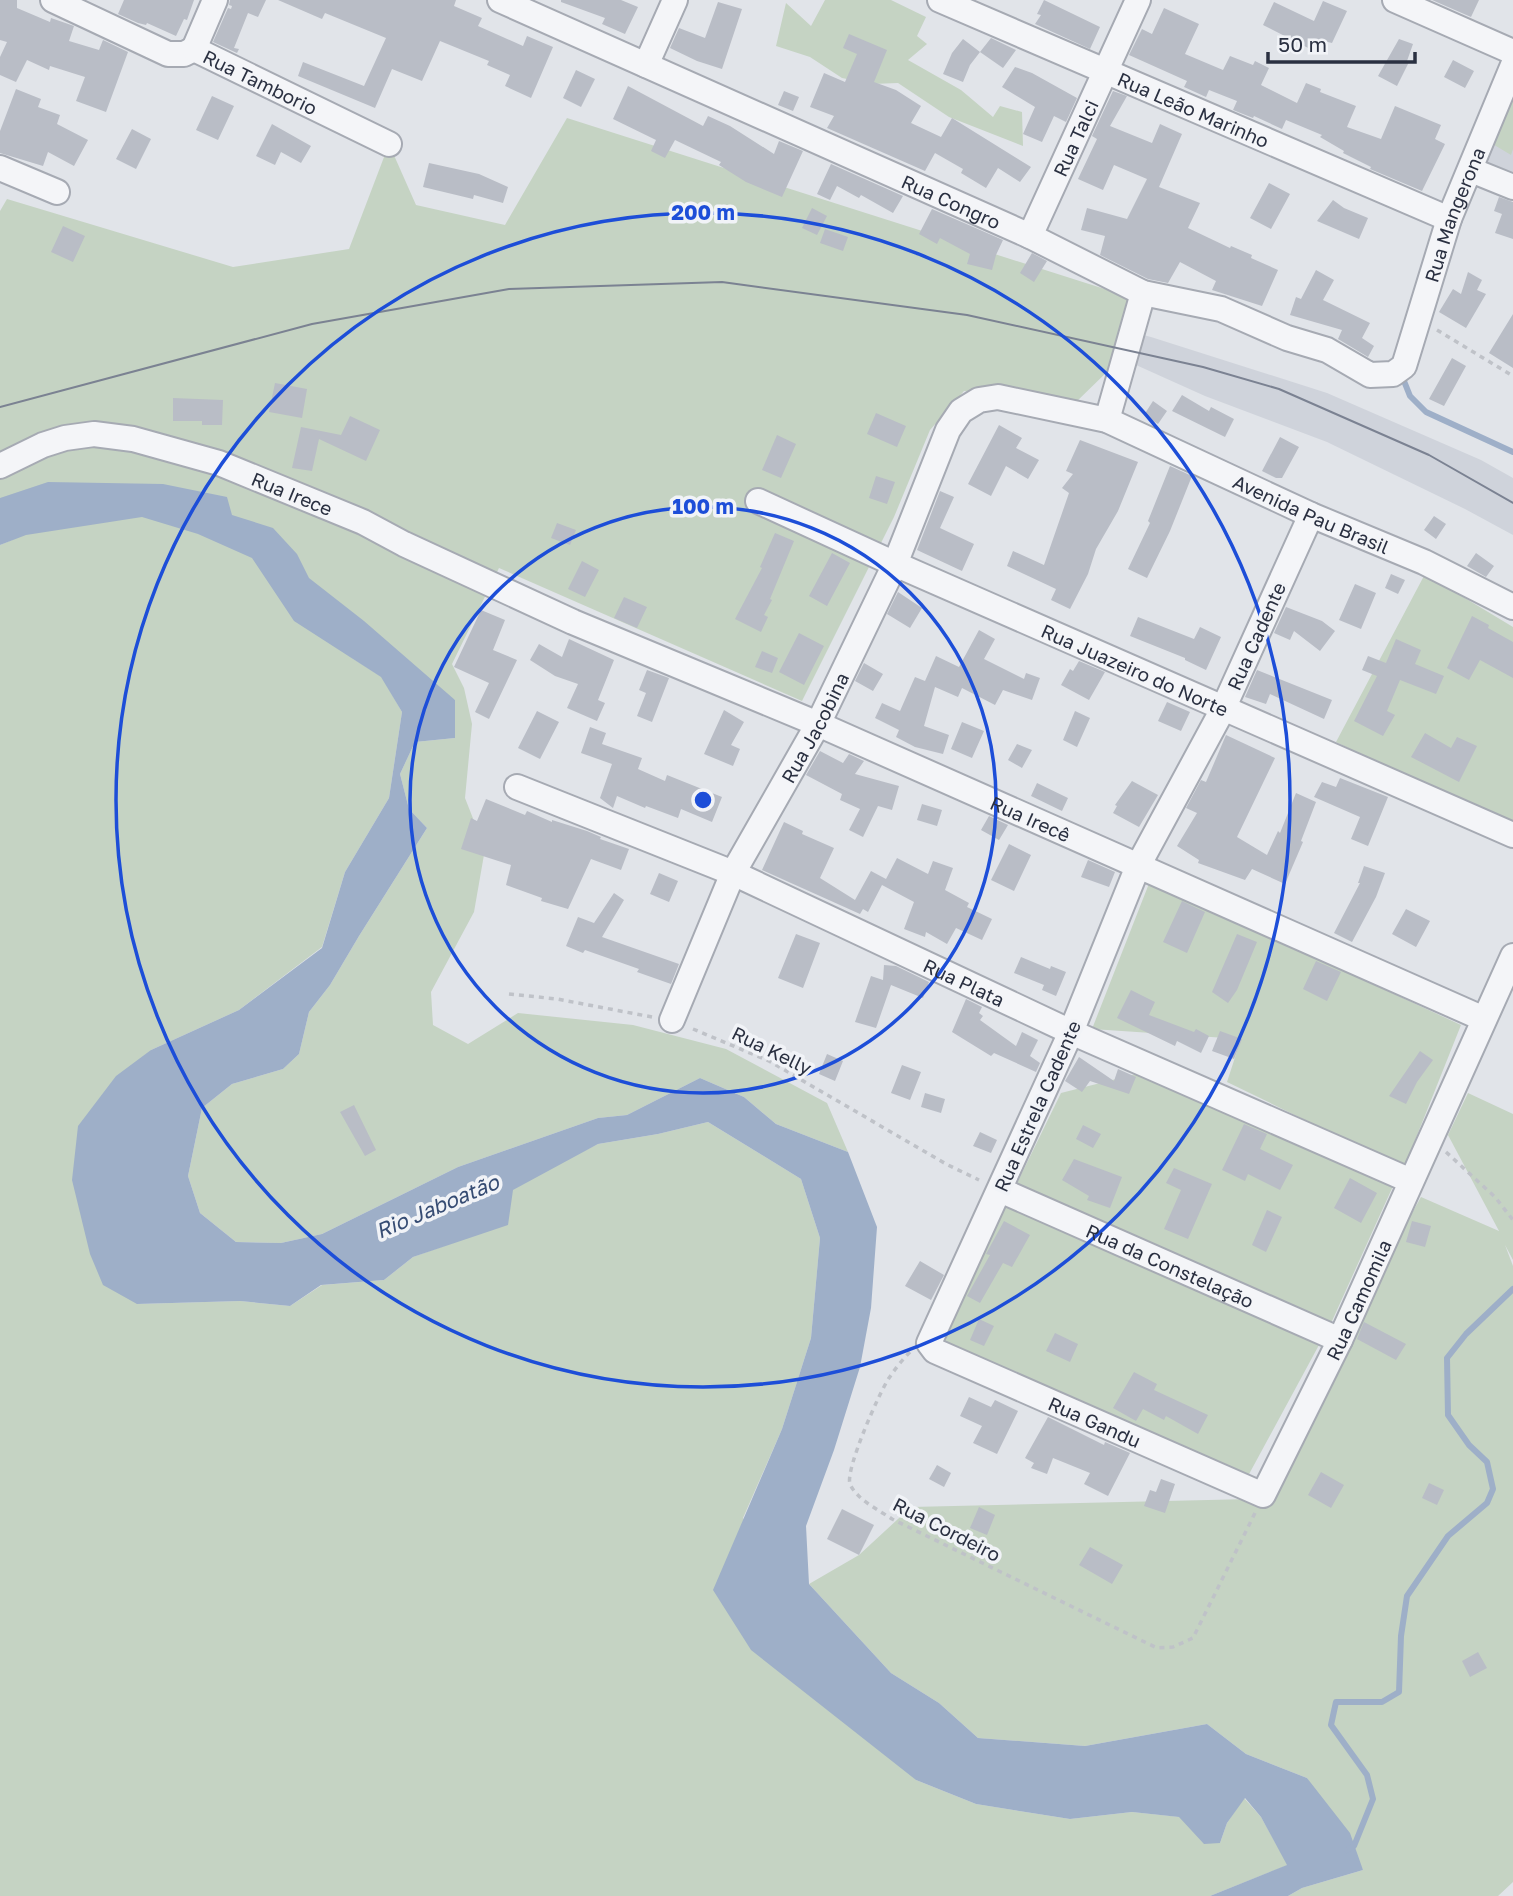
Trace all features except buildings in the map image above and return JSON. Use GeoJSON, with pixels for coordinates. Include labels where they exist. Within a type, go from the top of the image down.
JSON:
{"type":"FeatureCollection","features":[{"type":"Feature","properties":{"kind":"street","name":"Rua Tamborio"},"geometry":{"type":"LineString","coordinates":[[53,0],[168,54],[184,54],[194,49],[389,144]]}},
{"type":"Feature","properties":{"kind":"street"},"geometry":{"type":"LineString","coordinates":[[194,49],[215,0]]}},
{"type":"Feature","properties":{"kind":"street","name":"Rua Congro"},"geometry":{"type":"LineString","coordinates":[[500,0],[1030,236],[1143,293],[1221,309],[1287,338],[1327,350],[1370,375],[1393,374],[1404,366]]}},
{"type":"Feature","properties":{"kind":"street"},"geometry":{"type":"LineString","coordinates":[[646,65],[674,0]]}},
{"type":"Feature","properties":{"kind":"street","name":"Rua Leão Marinho"},"geometry":{"type":"LineString","coordinates":[[940,0],[1449,219]]}},
{"type":"Feature","properties":{"kind":"street","name":"Rua Talci"},"geometry":{"type":"LineString","coordinates":[[1030,236],[1138,0]]}},
{"type":"Feature","properties":{"kind":"street"},"geometry":{"type":"LineString","coordinates":[[1395,0],[1513,52]]}},
{"type":"Feature","properties":{"kind":"street","name":"Rua Mangerona"},"geometry":{"type":"LineString","coordinates":[[1404,366],[1449,219],[1513,65]]}},
{"type":"Feature","properties":{"kind":"street"},"geometry":{"type":"LineString","coordinates":[[0,168],[57,192]]}},
{"type":"Feature","properties":{"kind":"street"},"geometry":{"type":"LineString","coordinates":[[1471,170],[1513,187]]}},
{"type":"Feature","properties":{"kind":"street"},"geometry":{"type":"LineString","coordinates":[[1107,420],[1143,293]]}},
{"type":"Feature","properties":{"kind":"street","name":"Avenida Pau Brasil"},"geometry":{"type":"LineString","coordinates":[[948,430],[961,411],[979,400],[998,397],[1107,420],[1311,516],[1424,562],[1513,607]]}},
{"type":"Feature","properties":{"kind":"street","name":"Rua Jacobina"},"geometry":{"type":"LineString","coordinates":[[672,1020],[733,873],[818,724],[895,564],[948,430]]}},
{"type":"Feature","properties":{"kind":"street","name":"Rua Irece"},"geometry":{"type":"LineString","coordinates":[[0,466],[43,445],[65,438],[94,434],[133,439],[219,463],[363,522],[404,544],[573,622]]}},
{"type":"Feature","properties":{"kind":"street","name":"Rua Juazeiro do Norte"},"geometry":{"type":"LineString","coordinates":[[758,501],[895,564],[1513,835]]}},
{"type":"Feature","properties":{"kind":"street","name":"Rua Cadente"},"geometry":{"type":"LineString","coordinates":[[1138,866],[1223,709],[1311,516]]}},
{"type":"Feature","properties":{"kind":"street","name":"Rua Irecê"},"geometry":{"type":"LineString","coordinates":[[573,622],[818,724],[1484,1019]]}},
{"type":"Feature","properties":{"kind":"street","name":"Rua Plata"},"geometry":{"type":"LineString","coordinates":[[517,787],[733,873],[1071,1032],[1411,1181]]}},
{"type":"Feature","properties":{"kind":"street","name":"Rua Estrela Cadente"},"geometry":{"type":"LineString","coordinates":[[929,1343],[1071,1032],[1138,866]]}},
{"type":"Feature","properties":{"kind":"street","name":"Rua Camomila"},"geometry":{"type":"LineString","coordinates":[[1264,1496],[1340,1340],[1513,956]]}},
{"type":"Feature","properties":{"kind":"street","name":"Rua da Constelação"},"geometry":{"type":"LineString","coordinates":[[1000,1190],[1340,1340]]}},
{"type":"Feature","properties":{"kind":"street","name":"Rua Gandu"},"geometry":{"type":"LineString","coordinates":[[929,1343],[935,1351],[1264,1496]]}},
{"type":"Feature","properties":{"kind":"path"},"geometry":{"type":"LineString","coordinates":[[1419,319],[1513,376]]}},
{"type":"Feature","properties":{"kind":"path","name":"Rua Kelly"},"geometry":{"type":"LineString","coordinates":[[509,994],[557,999],[672,1020],[769,1061],[946,1164],[1000,1190]]}},
{"type":"Feature","properties":{"kind":"path"},"geometry":{"type":"LineString","coordinates":[[1432,1138],[1495,1197],[1513,1220]]}},
{"type":"Feature","properties":{"kind":"path","name":"Rua Cordeiro"},"geometry":{"type":"LineString","coordinates":[[929,1343],[919,1343],[888,1378],[868,1419],[851,1470],[849,1482],[855,1493],[892,1519],[1157,1648],[1172,1647],[1193,1638],[1264,1496]]}},
{"type":"Feature","properties":{"kind":"shaded area"},"geometry":{"type":"Polygon","coordinates":[[[1513,67],[1513,189],[1469,171],[1513,67]]]}},
{"type":"Feature","properties":{"kind":"shaded area"},"geometry":{"type":"Polygon","coordinates":[[[1079,318],[1151,337],[1327,393],[1481,460],[1513,478],[1513,535],[1327,442],[1205,396],[1116,356],[1079,318]]]}},
{"type":"Feature","properties":{"kind":"green space"},"geometry":{"type":"Polygon","coordinates":[[[825,0],[891,0],[926,17],[917,36],[927,44],[908,60],[961,90],[993,117],[1000,106],[1022,112],[1023,146],[949,117],[898,83],[872,84],[842,78],[810,57],[776,46],[786,3],[811,26],[825,0]]]}},
{"type":"Feature","properties":{"kind":"green space"},"geometry":{"type":"Polygon","coordinates":[[[1513,75],[1513,149],[1511,155],[1491,143],[1513,75]]]}},
{"type":"Feature","properties":{"kind":"green space"},"geometry":{"type":"Polygon","coordinates":[[[567,118],[1133,298],[1111,368],[1073,405],[964,391],[930,430],[894,517],[802,701],[499,568],[452,664],[464,688],[472,724],[465,798],[485,849],[474,912],[431,992],[433,1025],[468,1044],[518,1013],[633,1025],[726,1049],[827,1103],[848,1152],[776,1124],[744,1097],[700,1078],[627,1115],[598,1118],[458,1167],[322,1234],[281,1243],[236,1242],[200,1213],[188,1176],[202,1108],[232,1084],[283,1069],[299,1054],[309,1012],[330,985],[427,828],[409,809],[400,774],[415,742],[455,738],[455,700],[352,658],[382,677],[402,712],[389,798],[345,872],[322,947],[239,1010],[151,1050],[137,1304],[240,1301],[290,1306],[322,1285],[384,1280],[413,1257],[455,1242],[512,1190],[565,1160],[598,1144],[708,1122],[801,1179],[820,1238],[811,1338],[782,1429],[743,1518],[916,1780],[976,1804],[1070,1819],[1132,1812],[1180,1817],[1220,1843],[1227,1823],[1244,1798],[1261,1817],[1288,1865],[1210,1896],[0,1896],[0,545],[12,540],[0,536],[0,211],[7,199],[233,267],[349,249],[389,144],[416,205],[505,225],[567,118]]]}},
{"type":"Feature","properties":{"kind":"green space"},"geometry":{"type":"Polygon","coordinates":[[[1425,574],[1513,627],[1513,833],[1436,791],[1336,742],[1425,574]]]}},
{"type":"Feature","properties":{"kind":"green space"},"geometry":{"type":"Polygon","coordinates":[[[1150,881],[1461,1025],[1404,1168],[1227,1082],[1241,1039],[1092,1029],[1150,881]]]}},
{"type":"Feature","properties":{"kind":"green space"},"geometry":{"type":"Polygon","coordinates":[[[1136,1074],[1398,1175],[1332,1321],[1248,1476],[935,1351],[1061,1093],[1136,1074]]]}},
{"type":"Feature","properties":{"kind":"green space"},"geometry":{"type":"Polygon","coordinates":[[[1468,1093],[1513,1114],[1513,1260],[1505,1245],[1513,1266],[1513,1882],[1498,1896],[1288,1896],[1302,1888],[1363,1870],[1307,1778],[1246,1754],[1207,1724],[1085,1746],[978,1738],[939,1703],[891,1673],[809,1584],[859,1555],[911,1507],[1251,1499],[1421,1197],[1499,1231],[1448,1135],[1468,1093]]]}},
{"type":"Feature","properties":{"kind":"water","name":"Rio Jaboatão"},"geometry":{"type":"Polygon","coordinates":[[[48,482],[163,484],[227,497],[232,515],[273,528],[297,554],[309,578],[364,621],[455,700],[455,738],[415,742],[400,774],[409,809],[427,828],[330,985],[309,1012],[299,1054],[283,1069],[232,1084],[202,1108],[188,1176],[200,1213],[236,1242],[281,1243],[322,1234],[458,1167],[598,1118],[627,1115],[700,1078],[744,1097],[776,1124],[848,1152],[877,1227],[871,1308],[860,1367],[806,1526],[809,1584],[891,1673],[939,1703],[978,1738],[1085,1746],[1207,1724],[1246,1754],[1307,1778],[1350,1833],[1363,1870],[1302,1888],[1288,1896],[1210,1896],[1287,1865],[1261,1817],[1245,1798],[1227,1823],[1220,1843],[1204,1844],[1179,1817],[1132,1812],[1070,1819],[976,1804],[916,1780],[751,1650],[713,1590],[782,1429],[811,1338],[820,1238],[801,1179],[708,1122],[598,1144],[513,1190],[508,1225],[413,1257],[384,1280],[321,1285],[290,1306],[240,1301],[137,1304],[103,1285],[90,1254],[72,1180],[78,1126],[116,1076],[151,1050],[239,1010],[322,948],[345,872],[389,798],[402,712],[381,677],[294,621],[252,558],[198,534],[142,517],[26,535],[0,545],[0,498],[48,482]]]}},
{"type":"Feature","properties":{"kind":"waterway"},"geometry":{"type":"LineString","coordinates":[[1402,376],[1410,396],[1426,412],[1513,452]]}},
{"type":"Feature","properties":{"kind":"waterway"},"geometry":{"type":"LineString","coordinates":[[1347,1850],[1354,1846],[1373,1799],[1367,1775],[1331,1725],[1336,1702],[1382,1702],[1399,1692],[1401,1636],[1407,1596],[1448,1536],[1487,1503],[1493,1489],[1487,1462],[1469,1445],[1448,1415],[1447,1358],[1466,1334],[1513,1289]]}},
{"type":"Feature","properties":{"kind":"tram line"},"geometry":{"type":"LineString","coordinates":[[0,407],[312,324],[509,289],[722,282],[967,315],[1203,367],[1279,389],[1429,455],[1513,503]]}}]}
